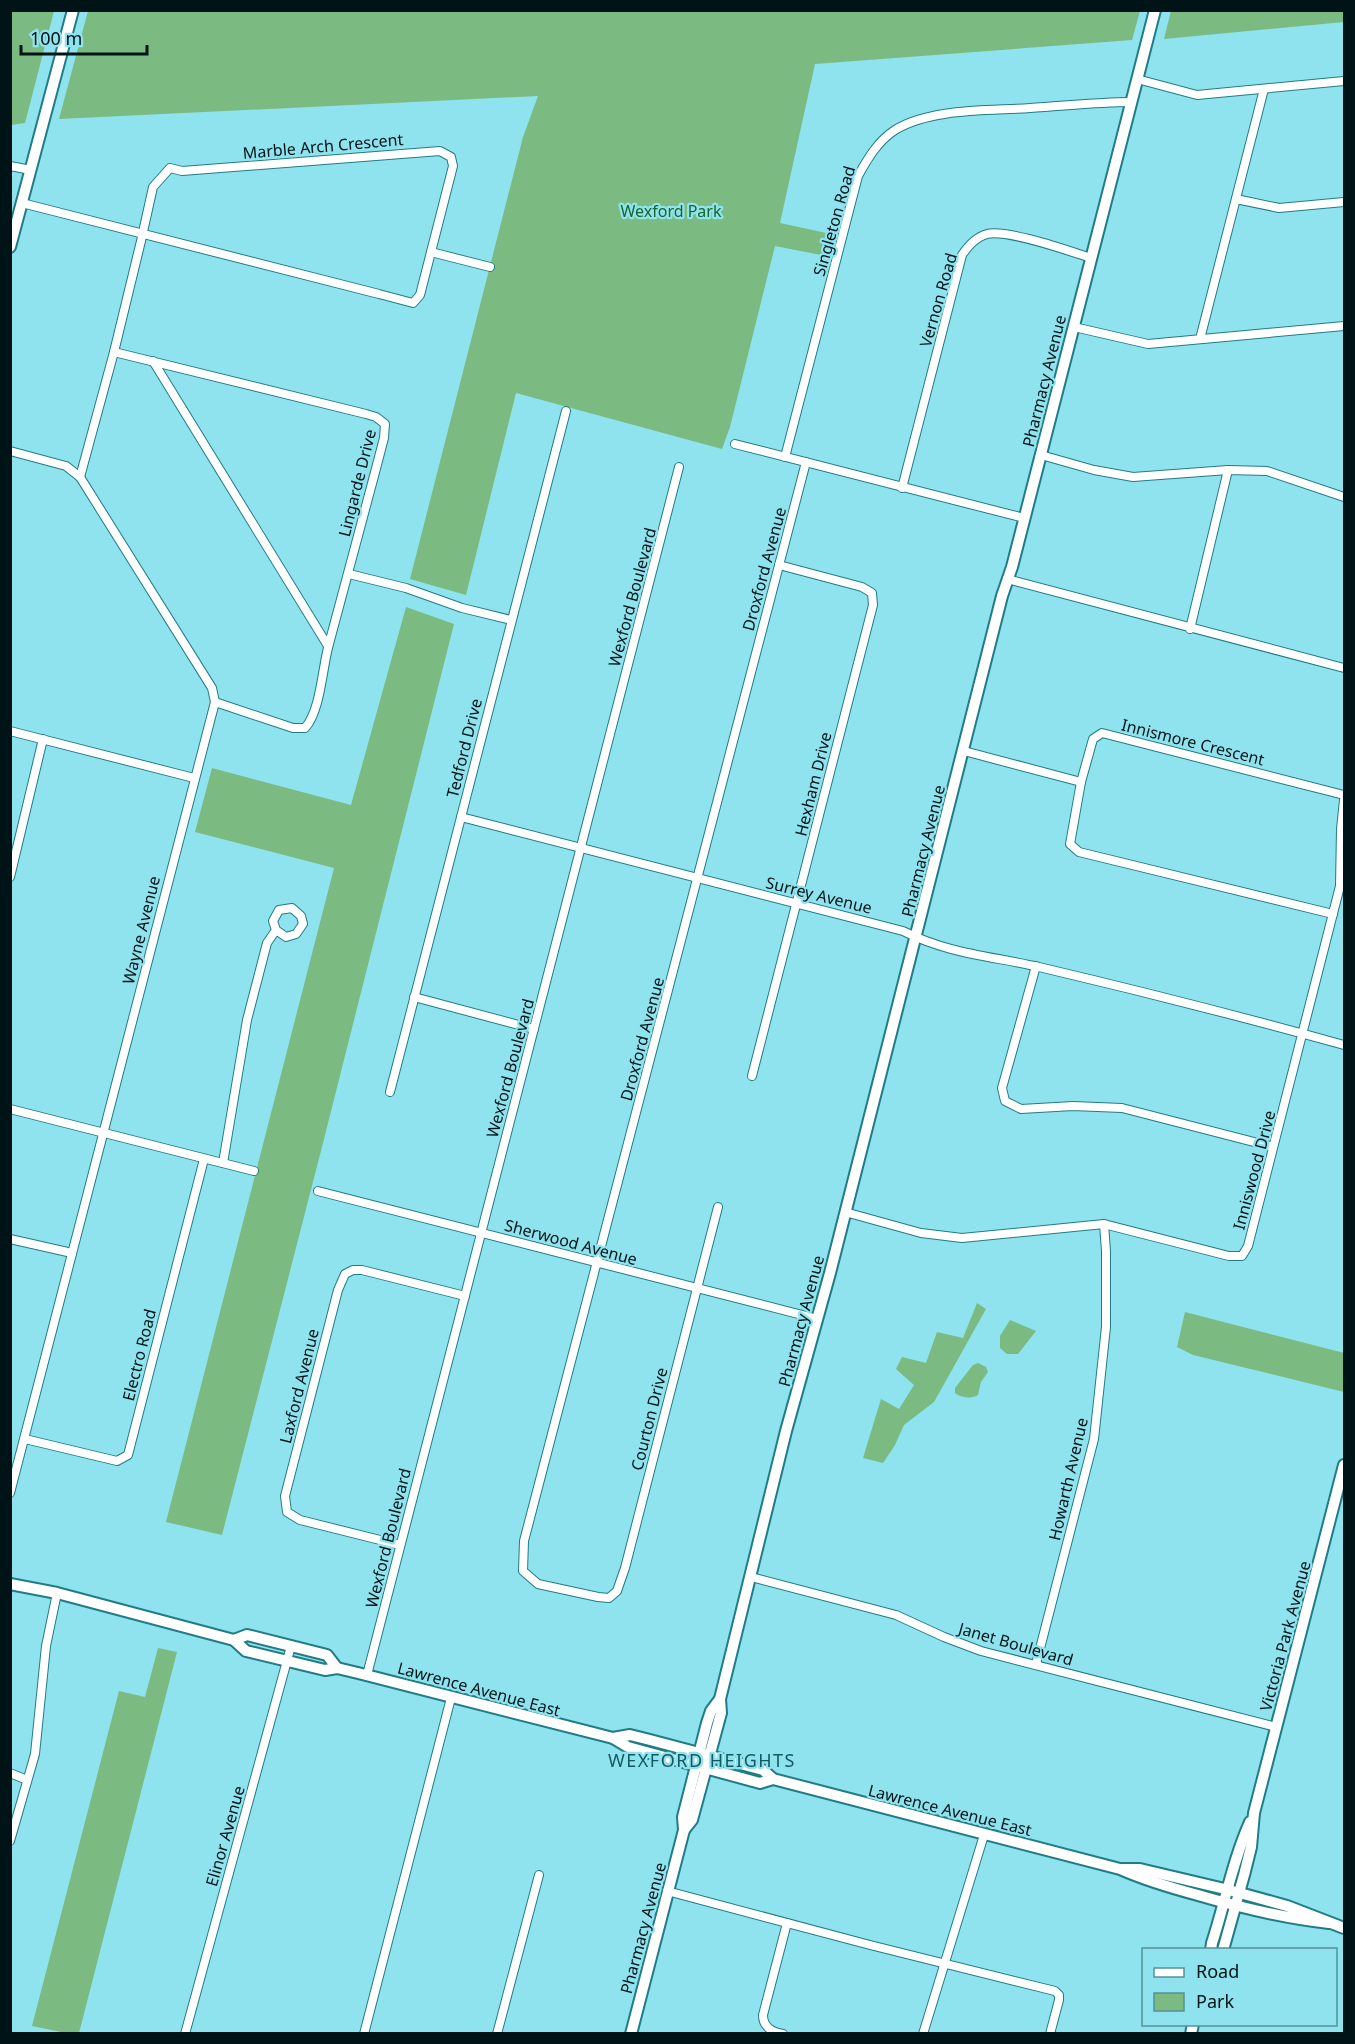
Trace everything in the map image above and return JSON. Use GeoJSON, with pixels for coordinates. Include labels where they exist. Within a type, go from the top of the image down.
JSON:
{"type":"FeatureCollection","features":[{"type":"Feature","properties":{"kind":"main road"},"geometry":{"type":"LineString","coordinates":[[10,247],[73,10]]}},
{"type":"Feature","properties":{"kind":"main road","name":"Pharmacy Avenue"},"geometry":{"type":"LineString","coordinates":[[631,2034],[684,1830],[682,1817],[721,1713],[720,1699],[786,1431],[818,1319],[1155,10]]}},
{"type":"Feature","properties":{"kind":"main road","name":"Victoria Park Avenue"},"geometry":{"type":"LineString","coordinates":[[1211,1948],[1230,1905],[1251,1846],[1254,1813],[1344,1465]]}},
{"type":"Feature","properties":{"kind":"main road","name":"Lawrence Avenue East"},"geometry":{"type":"LineString","coordinates":[[10,1584],[57,1593],[234,1640],[246,1650],[324,1670],[337,1668],[367,1675],[613,1738],[628,1748],[760,1783],[773,1779]]}},
{"type":"Feature","properties":{"kind":"main road","name":"Lawrence Avenue East"},"geometry":{"type":"LineString","coordinates":[[234,1640],[247,1635],[327,1655],[337,1668]]}},
{"type":"Feature","properties":{"kind":"main road","name":"Lawrence Avenue East"},"geometry":{"type":"LineString","coordinates":[[613,1738],[630,1735],[704,1754],[763,1770],[773,1779],[1120,1869],[1137,1877],[1230,1905],[1287,1918],[1329,1923]]}},
{"type":"Feature","properties":{"kind":"main road","name":"Lawrence Avenue East"},"geometry":{"type":"LineString","coordinates":[[1120,1869],[1140,1869],[1234,1892],[1287,1906],[1344,1928]]}},
{"type":"Feature","properties":{"kind":"main road","name":"Victoria Park Avenue"},"geometry":{"type":"LineString","coordinates":[[1223,1948],[1230,1905]]}},
{"type":"Feature","properties":{"kind":"street"},"geometry":{"type":"LineString","coordinates":[[1137,79],[1197,95],[1344,81]]}},
{"type":"Feature","properties":{"kind":"street"},"geometry":{"type":"LineString","coordinates":[[1200,339],[1264,89]]}},
{"type":"Feature","properties":{"kind":"street","name":"Singleton Road"},"geometry":{"type":"LineString","coordinates":[[785,457],[858,176],[868,157],[880,143],[896,130],[920,119],[956,113],[1131,102]]}},
{"type":"Feature","properties":{"kind":"street","name":"Marble Arch Crescent"},"geometry":{"type":"LineString","coordinates":[[22,203],[412,303],[420,295],[453,166],[451,157],[440,151],[182,171],[170,168],[153,187],[143,234]]}},
{"type":"Feature","properties":{"kind":"street"},"geometry":{"type":"LineString","coordinates":[[10,166],[31,170]]}},
{"type":"Feature","properties":{"kind":"street"},"geometry":{"type":"LineString","coordinates":[[1236,199],[1279,208],[1344,202]]}},
{"type":"Feature","properties":{"kind":"street"},"geometry":{"type":"LineString","coordinates":[[80,477],[143,234]]}},
{"type":"Feature","properties":{"kind":"street","name":"Vernon Road"},"geometry":{"type":"LineString","coordinates":[[902,488],[962,255],[970,243],[987,234],[1006,234],[1091,258]]}},
{"type":"Feature","properties":{"kind":"street"},"geometry":{"type":"LineString","coordinates":[[431,252],[490,267]]}},
{"type":"Feature","properties":{"kind":"street"},"geometry":{"type":"LineString","coordinates":[[1074,327],[1148,344],[1344,326]]}},
{"type":"Feature","properties":{"kind":"street","name":"Lingarde Drive"},"geometry":{"type":"LineString","coordinates":[[114,352],[366,414],[376,417],[385,424],[384,438],[310,722],[305,728],[293,728],[215,702]]}},
{"type":"Feature","properties":{"kind":"street"},"geometry":{"type":"LineString","coordinates":[[153,361],[328,646]]}},
{"type":"Feature","properties":{"kind":"street","name":"Tedford Drive"},"geometry":{"type":"LineString","coordinates":[[390,1092],[566,411]]}},
{"type":"Feature","properties":{"kind":"street"},"geometry":{"type":"LineString","coordinates":[[735,444],[1024,519]]}},
{"type":"Feature","properties":{"kind":"street"},"geometry":{"type":"LineString","coordinates":[[10,451],[66,466],[80,477],[212,688],[215,702]]}},
{"type":"Feature","properties":{"kind":"street"},"geometry":{"type":"LineString","coordinates":[[1041,455],[1094,470],[1133,477],[1228,470],[1267,471],[1344,497]]}},
{"type":"Feature","properties":{"kind":"street","name":"Droxford Avenue"},"geometry":{"type":"LineString","coordinates":[[572,1591],[538,1584],[523,1571],[524,1541],[806,462]]}},
{"type":"Feature","properties":{"kind":"street","name":"Wexford Boulevard"},"geometry":{"type":"LineString","coordinates":[[367,1675],[679,467]]}},
{"type":"Feature","properties":{"kind":"street"},"geometry":{"type":"LineString","coordinates":[[1190,629],[1228,470]]}},
{"type":"Feature","properties":{"kind":"street","name":"Hexham Drive"},"geometry":{"type":"LineString","coordinates":[[752,1076],[873,605],[872,593],[862,587],[779,565]]}},
{"type":"Feature","properties":{"kind":"street"},"geometry":{"type":"LineString","coordinates":[[349,574],[406,588],[462,608],[511,620]]}},
{"type":"Feature","properties":{"kind":"street"},"geometry":{"type":"LineString","coordinates":[[1007,579],[1344,668]]}},
{"type":"Feature","properties":{"kind":"street","name":"Wayne Avenue"},"geometry":{"type":"LineString","coordinates":[[10,1493],[215,702]]}},
{"type":"Feature","properties":{"kind":"street"},"geometry":{"type":"LineString","coordinates":[[10,731],[194,778]]}},
{"type":"Feature","properties":{"kind":"street","name":"Innismore Crescent"},"geometry":{"type":"LineString","coordinates":[[1334,914],[1079,852],[1070,844],[1081,782],[1093,739],[1102,733],[1344,795]]}},
{"type":"Feature","properties":{"kind":"street"},"geometry":{"type":"LineString","coordinates":[[10,877],[43,739]]}},
{"type":"Feature","properties":{"kind":"street"},"geometry":{"type":"LineString","coordinates":[[964,752],[1081,782]]}},
{"type":"Feature","properties":{"kind":"street","name":"Inniswood Drive"},"geometry":{"type":"LineString","coordinates":[[845,1212],[921,1233],[962,1238],[1104,1224],[1229,1256],[1242,1256],[1248,1246],[1334,914],[1340,886],[1344,800]]}},
{"type":"Feature","properties":{"kind":"street","name":"Surrey Avenue"},"geometry":{"type":"LineString","coordinates":[[461,817],[903,931],[933,945],[982,957],[1036,966],[1344,1045]]}},
{"type":"Feature","properties":{"kind":"street"},"geometry":{"type":"LineString","coordinates":[[223,1163],[247,1020],[267,943],[276,930]]}},
{"type":"Feature","properties":{"kind":"street"},"geometry":{"type":"LineString","coordinates":[[1036,966],[1002,1088],[1005,1101],[1021,1109],[1073,1106],[1122,1108],[1274,1147]]}},
{"type":"Feature","properties":{"kind":"street"},"geometry":{"type":"LineString","coordinates":[[414,997],[534,1029]]}},
{"type":"Feature","properties":{"kind":"street"},"geometry":{"type":"LineString","coordinates":[[10,1109],[254,1171]]}},
{"type":"Feature","properties":{"kind":"street","name":"Electro Road"},"geometry":{"type":"LineString","coordinates":[[25,1439],[117,1461],[128,1455],[204,1159]]}},
{"type":"Feature","properties":{"kind":"street","name":"Sherwood Avenue"},"geometry":{"type":"LineString","coordinates":[[318,1191],[818,1319]]}},
{"type":"Feature","properties":{"kind":"street","name":"Courton Drive"},"geometry":{"type":"LineString","coordinates":[[572,1591],[609,1598],[617,1591],[625,1568],[718,1207]]}},
{"type":"Feature","properties":{"kind":"street","name":"Howarth Avenue"},"geometry":{"type":"LineString","coordinates":[[1036,1664],[1094,1439],[1106,1327],[1104,1224]]}},
{"type":"Feature","properties":{"kind":"street"},"geometry":{"type":"LineString","coordinates":[[10,1239],[72,1253]]}},
{"type":"Feature","properties":{"kind":"street","name":"Laxford Avenue"},"geometry":{"type":"LineString","coordinates":[[400,1545],[300,1520],[287,1512],[285,1496],[338,1290],[345,1275],[353,1270],[362,1270],[465,1296]]}},
{"type":"Feature","properties":{"kind":"street","name":"Janet Boulevard"},"geometry":{"type":"LineString","coordinates":[[751,1577],[896,1615],[981,1651],[1276,1727]]}},
{"type":"Feature","properties":{"kind":"street"},"geometry":{"type":"LineString","coordinates":[[10,1841],[35,1754],[46,1646],[57,1593]]}},
{"type":"Feature","properties":{"kind":"street","name":"Elinor Avenue"},"geometry":{"type":"LineString","coordinates":[[185,2034],[291,1646]]}},
{"type":"Feature","properties":{"kind":"street"},"geometry":{"type":"LineString","coordinates":[[364,2034],[451,1698]]}},
{"type":"Feature","properties":{"kind":"street"},"geometry":{"type":"LineString","coordinates":[[10,1773],[27,1780]]}},
{"type":"Feature","properties":{"kind":"street"},"geometry":{"type":"LineString","coordinates":[[923,2034],[984,1834]]}},
{"type":"Feature","properties":{"kind":"street"},"geometry":{"type":"LineString","coordinates":[[497,2034],[539,1875]]}},
{"type":"Feature","properties":{"kind":"street"},"geometry":{"type":"LineString","coordinates":[[668,1891],[1058,1992],[1059,2000],[1050,2034]]}},
{"type":"Feature","properties":{"kind":"street"},"geometry":{"type":"LineString","coordinates":[[783,2034],[767,2027],[763,2015],[787,1923]]}},
{"type":"Feature","properties":{"kind":"green space"},"geometry":{"type":"Polygon","coordinates":[[[11,10],[54,11],[25,123],[11,125],[11,10]]]}},
{"type":"Feature","properties":{"kind":"green space","name":"Wexford Park"},"geometry":{"type":"Polygon","coordinates":[[[88,11],[1140,11],[1132,40],[815,64],[780,223],[831,234],[826,256],[775,246],[730,427],[722,449],[516,393],[466,595],[410,579],[523,137],[538,96],[59,119],[88,11]]]}},
{"type":"Feature","properties":{"kind":"green space"},"geometry":{"type":"Polygon","coordinates":[[[1171,11],[1344,11],[1344,22],[1164,39],[1171,11]]]}},
{"type":"Feature","properties":{"kind":"green space"},"geometry":{"type":"Polygon","coordinates":[[[406,607],[454,624],[222,1535],[166,1522],[334,868],[195,832],[212,768],[351,805],[406,607]]]}},
{"type":"Feature","properties":{"kind":"green space"},"geometry":{"type":"Polygon","coordinates":[[[977,1303],[986,1309],[934,1402],[904,1425],[883,1463],[863,1458],[881,1399],[899,1409],[914,1385],[896,1369],[902,1357],[926,1363],[937,1332],[963,1338],[977,1303]]]}},
{"type":"Feature","properties":{"kind":"green space"},"geometry":{"type":"Polygon","coordinates":[[[1185,1312],[1344,1353],[1344,1392],[1193,1355],[1177,1347],[1185,1312]]]}},
{"type":"Feature","properties":{"kind":"green space"},"geometry":{"type":"Polygon","coordinates":[[[1010,1320],[1036,1331],[1018,1354],[1007,1354],[1000,1348],[1000,1336],[1010,1320]]]}},
{"type":"Feature","properties":{"kind":"green space"},"geometry":{"type":"Polygon","coordinates":[[[978,1363],[986,1367],[988,1372],[981,1382],[978,1395],[966,1397],[955,1393],[955,1388],[973,1365],[978,1363]]]}},
{"type":"Feature","properties":{"kind":"green space"},"geometry":{"type":"Polygon","coordinates":[[[158,1648],[177,1652],[79,2033],[66,2033],[32,2026],[119,1691],[145,1697],[158,1648]]]}},
{"type":"Feature","properties":{"kind":"district","name":"WEXFORD HEIGHTS"},"geometry":{"type":"Point","coordinates":[702,1761]}}]}
